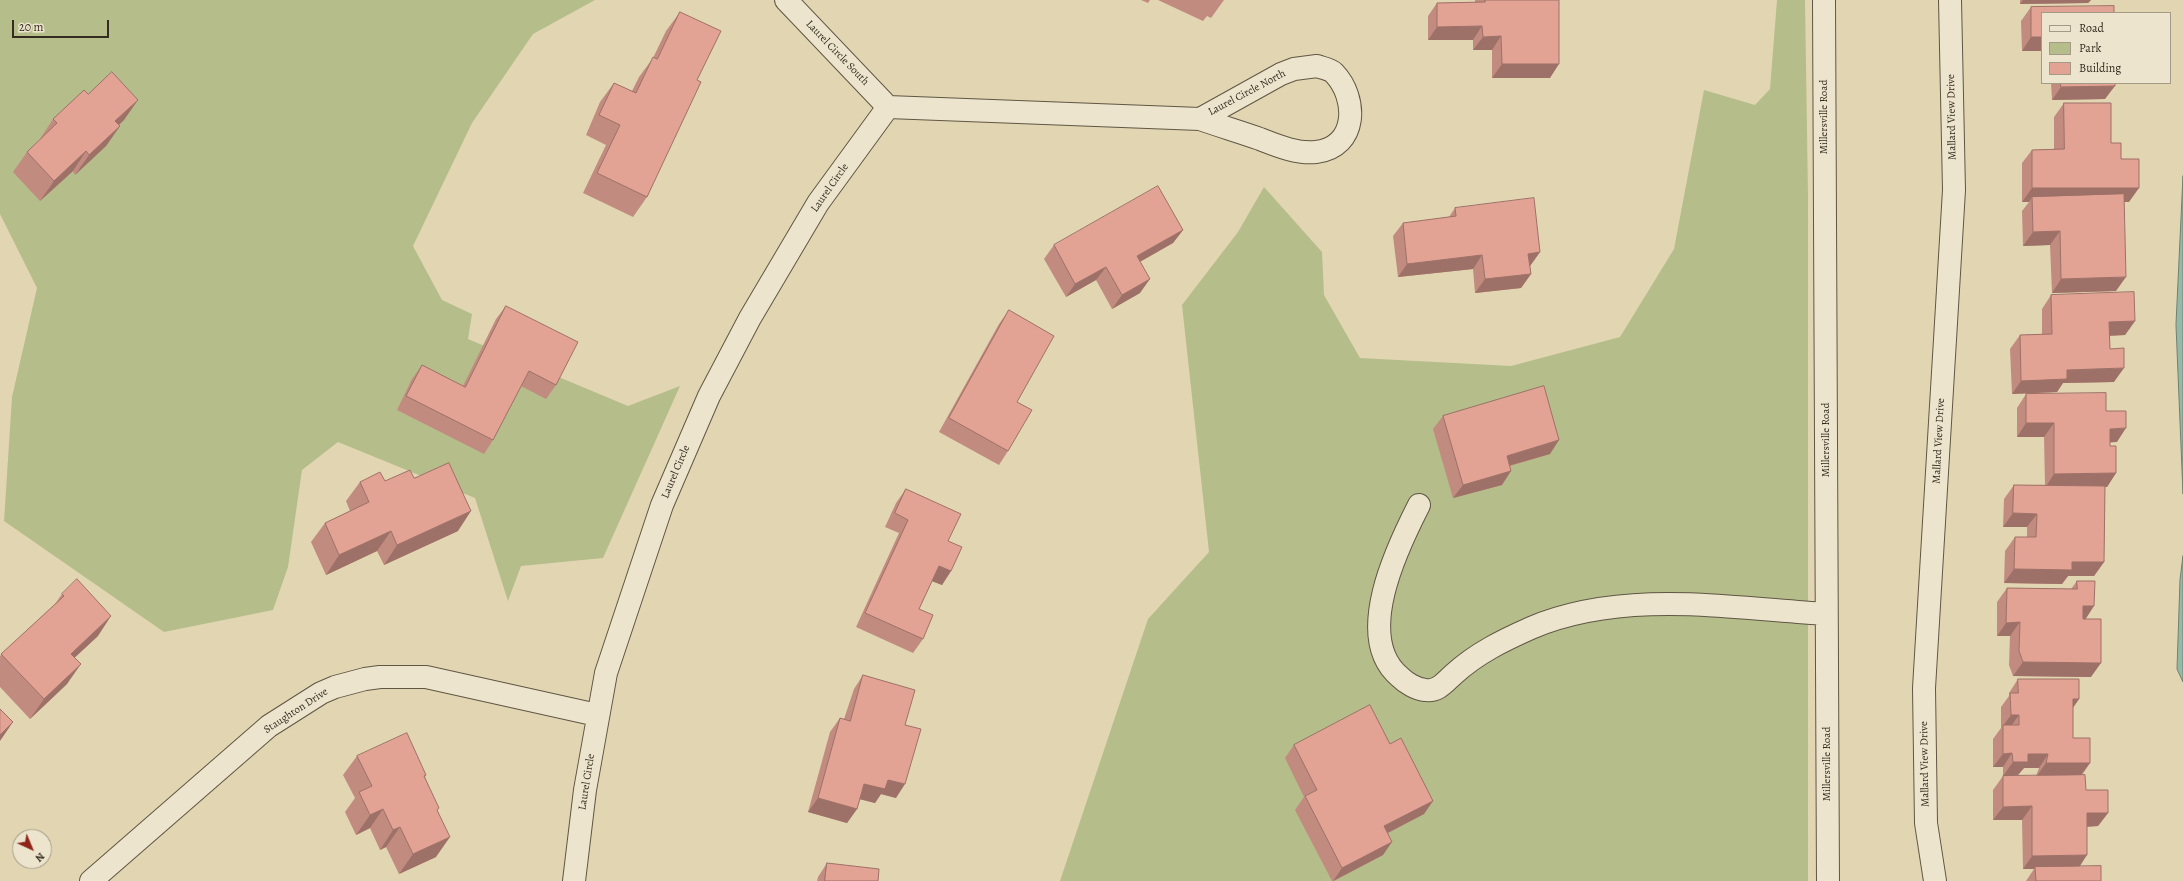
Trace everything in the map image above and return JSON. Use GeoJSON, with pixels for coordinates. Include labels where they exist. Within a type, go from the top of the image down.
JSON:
{"type":"FeatureCollection","features":[{"type":"Feature","properties":{"kind":"street","name":"Laurel Circle South"},"geometry":{"type":"LineString","coordinates":[[786,0],[888,107]]}},
{"type":"Feature","properties":{"kind":"street","name":"Millersville Road"},"geometry":{"type":"LineString","coordinates":[[1824,0],[1828,881]]}},
{"type":"Feature","properties":{"kind":"street","name":"Mallard View Drive"},"geometry":{"type":"LineString","coordinates":[[1935,881],[1926,823],[1924,688],[1954,190],[1950,0]]}},
{"type":"Feature","properties":{"kind":"street","name":"Laurel Circle North"},"geometry":{"type":"LineString","coordinates":[[888,107],[1200,119],[1278,146],[1302,152],[1317,152],[1327,149],[1339,141],[1351,119],[1350,107],[1341,84],[1333,72],[1317,66],[1294,69],[1281,74],[1200,119]]}},
{"type":"Feature","properties":{"kind":"street","name":"Laurel Circle"},"geometry":{"type":"LineString","coordinates":[[574,881],[585,790],[597,715],[606,673],[662,505],[709,396],[750,318],[818,203],[888,107]]}},
{"type":"Feature","properties":{"kind":"street"},"geometry":{"type":"LineString","coordinates":[[1420,505],[1403,535],[1384,589],[1379,615],[1384,660],[1391,670],[1402,679],[1413,686],[1425,690],[1437,689],[1456,672],[1498,642],[1543,623],[1590,610],[1630,605],[1693,605],[1826,614]]}},
{"type":"Feature","properties":{"kind":"street","name":"Staughton Drive"},"geometry":{"type":"LineString","coordinates":[[91,881],[269,726],[321,693],[335,687],[372,678],[426,678],[597,715]]}},
{"type":"Feature","properties":{"kind":"green space"},"geometry":{"type":"Polygon","coordinates":[[[0,0],[595,0],[533,34],[472,123],[413,246],[442,300],[472,314],[468,339],[628,406],[680,386],[603,558],[521,566],[508,601],[475,498],[338,442],[302,470],[288,567],[273,610],[164,632],[4,521],[12,397],[37,288],[0,214],[0,0]]]}},
{"type":"Feature","properties":{"kind":"green space"},"geometry":{"type":"Polygon","coordinates":[[[1777,0],[1805,0],[1808,197],[1808,881],[1060,881],[1148,619],[1209,552],[1182,305],[1238,232],[1264,187],[1322,252],[1324,295],[1360,358],[1511,366],[1620,337],[1674,249],[1704,90],[1755,105],[1770,89],[1777,0]]]}},
{"type":"Feature","properties":{"kind":"shaded area"},"geometry":{"type":"Polygon","coordinates":[[[2183,176],[2183,494],[2176,325],[2183,176]]]}},
{"type":"Feature","properties":{"kind":"shaded area"},"geometry":{"type":"Polygon","coordinates":[[[2183,556],[2183,682],[2177,669],[2180,580],[2183,556]]]}},
{"type":"Feature","properties":{"kind":"building"},"geometry":{"type":"Polygon","coordinates":[[[1485,0],[1559,0],[1559,64],[1502,64],[1501,36],[1483,37],[1482,26],[1437,27],[1437,3],[1485,2],[1485,0]]]}},
{"type":"Feature","properties":{"kind":"building"},"geometry":{"type":"Polygon","coordinates":[[[2114,6],[2114,12],[2041,12],[2041,37],[2031,37],[2031,7],[2114,6]]]}},
{"type":"Feature","properties":{"kind":"building"},"geometry":{"type":"Polygon","coordinates":[[[680,12],[721,31],[697,80],[701,82],[647,197],[597,173],[620,125],[599,115],[614,83],[636,93],[653,57],[657,59],[680,12]]]}},
{"type":"Feature","properties":{"kind":"building"},"geometry":{"type":"Polygon","coordinates":[[[112,72],[138,100],[115,121],[120,126],[89,155],[86,151],[54,181],[27,152],[57,123],[53,119],[84,90],[88,94],[112,72]]]}},
{"type":"Feature","properties":{"kind":"building"},"geometry":{"type":"Polygon","coordinates":[[[2061,84],[2115,84],[2115,86],[2061,87],[2061,84]]]}},
{"type":"Feature","properties":{"kind":"building"},"geometry":{"type":"Polygon","coordinates":[[[2064,103],[2111,103],[2111,143],[2121,143],[2121,159],[2139,159],[2139,188],[2032,188],[2032,150],[2064,149],[2064,103]]]}},
{"type":"Feature","properties":{"kind":"building"},"geometry":{"type":"Polygon","coordinates":[[[1158,186],[1183,230],[1137,256],[1150,279],[1122,295],[1106,267],[1075,284],[1054,245],[1158,186]]]}},
{"type":"Feature","properties":{"kind":"building"},"geometry":{"type":"Polygon","coordinates":[[[2124,194],[2126,277],[2061,279],[2060,231],[2033,232],[2032,197],[2124,194]]]}},
{"type":"Feature","properties":{"kind":"building"},"geometry":{"type":"Polygon","coordinates":[[[1534,198],[1540,252],[1528,254],[1531,274],[1485,279],[1482,255],[1407,264],[1403,223],[1456,216],[1455,208],[1534,198]]]}},
{"type":"Feature","properties":{"kind":"building"},"geometry":{"type":"Polygon","coordinates":[[[2134,292],[2135,321],[2109,322],[2110,349],[2124,348],[2124,368],[2067,370],[2067,379],[2021,381],[2020,335],[2052,334],[2051,295],[2134,292]]]}},
{"type":"Feature","properties":{"kind":"building"},"geometry":{"type":"Polygon","coordinates":[[[506,306],[578,342],[556,385],[529,371],[493,440],[406,396],[422,365],[465,387],[506,306]]]}},
{"type":"Feature","properties":{"kind":"building"},"geometry":{"type":"Polygon","coordinates":[[[1009,310],[1054,336],[1017,402],[1032,410],[1008,451],[949,418],[1009,310]]]}},
{"type":"Feature","properties":{"kind":"building"},"geometry":{"type":"Polygon","coordinates":[[[1544,386],[1559,440],[1507,456],[1511,471],[1463,485],[1443,416],[1544,386]]]}},
{"type":"Feature","properties":{"kind":"building"},"geometry":{"type":"Polygon","coordinates":[[[2106,393],[2106,411],[2126,411],[2126,428],[2110,429],[2110,446],[2116,446],[2116,473],[2054,474],[2054,423],[2026,423],[2026,394],[2106,393]]]}},
{"type":"Feature","properties":{"kind":"building"},"geometry":{"type":"Polygon","coordinates":[[[449,463],[471,511],[397,545],[391,531],[339,555],[325,523],[369,502],[360,482],[380,472],[385,481],[410,470],[414,478],[449,463]]]}},
{"type":"Feature","properties":{"kind":"building"},"geometry":{"type":"Polygon","coordinates":[[[2014,485],[2105,486],[2104,562],[2072,562],[2072,570],[2014,569],[2015,537],[2036,537],[2037,514],[2013,513],[2014,485]]]}},
{"type":"Feature","properties":{"kind":"building"},"geometry":{"type":"Polygon","coordinates":[[[906,489],[961,514],[948,541],[962,547],[951,571],[939,566],[919,609],[933,615],[923,639],[865,613],[908,520],[895,513],[906,489]]]}},
{"type":"Feature","properties":{"kind":"building"},"geometry":{"type":"Polygon","coordinates":[[[77,579],[111,616],[71,654],[81,664],[44,699],[1,654],[64,596],[62,594],[77,579]]]}},
{"type":"Feature","properties":{"kind":"building"},"geometry":{"type":"Polygon","coordinates":[[[2077,581],[2095,581],[2094,606],[2083,606],[2083,619],[2101,619],[2101,663],[2023,662],[2019,651],[2020,622],[2006,623],[2007,588],[2077,589],[2077,581]]]}},
{"type":"Feature","properties":{"kind":"building"},"geometry":{"type":"Polygon","coordinates":[[[863,675],[915,690],[905,725],[921,729],[905,784],[888,780],[885,789],[864,784],[857,809],[818,798],[840,718],[850,721],[863,675]]]}},
{"type":"Feature","properties":{"kind":"building"},"geometry":{"type":"Polygon","coordinates":[[[2018,679],[2079,679],[2079,699],[2073,699],[2073,738],[2090,738],[2090,763],[2046,763],[2048,754],[2028,754],[2028,762],[2013,762],[2012,753],[2003,754],[2003,725],[2019,725],[2019,715],[2011,715],[2010,693],[2018,693],[2018,679]]]}},
{"type":"Feature","properties":{"kind":"building"},"geometry":{"type":"Polygon","coordinates":[[[1370,705],[1390,744],[1401,738],[1433,801],[1384,826],[1392,842],[1342,868],[1305,796],[1317,790],[1294,745],[1370,705]]]}},
{"type":"Feature","properties":{"kind":"building"},"geometry":{"type":"Polygon","coordinates":[[[0,709],[13,722],[0,735],[0,709]]]}},
{"type":"Feature","properties":{"kind":"building"},"geometry":{"type":"Polygon","coordinates":[[[407,733],[426,775],[424,776],[439,808],[437,810],[450,837],[413,854],[400,827],[393,830],[383,809],[370,815],[359,792],[372,786],[357,756],[407,733]]]}},
{"type":"Feature","properties":{"kind":"building"},"geometry":{"type":"Polygon","coordinates":[[[2085,775],[2086,790],[2108,790],[2108,813],[2087,813],[2087,855],[2032,856],[2032,806],[2003,807],[2003,776],[2085,775]]]}},
{"type":"Feature","properties":{"kind":"building"},"geometry":{"type":"Polygon","coordinates":[[[827,863],[879,869],[878,881],[825,881],[827,863]]]}},
{"type":"Feature","properties":{"kind":"building"},"geometry":{"type":"Polygon","coordinates":[[[2101,866],[2101,881],[2036,881],[2035,867],[2101,866]]]}}]}
